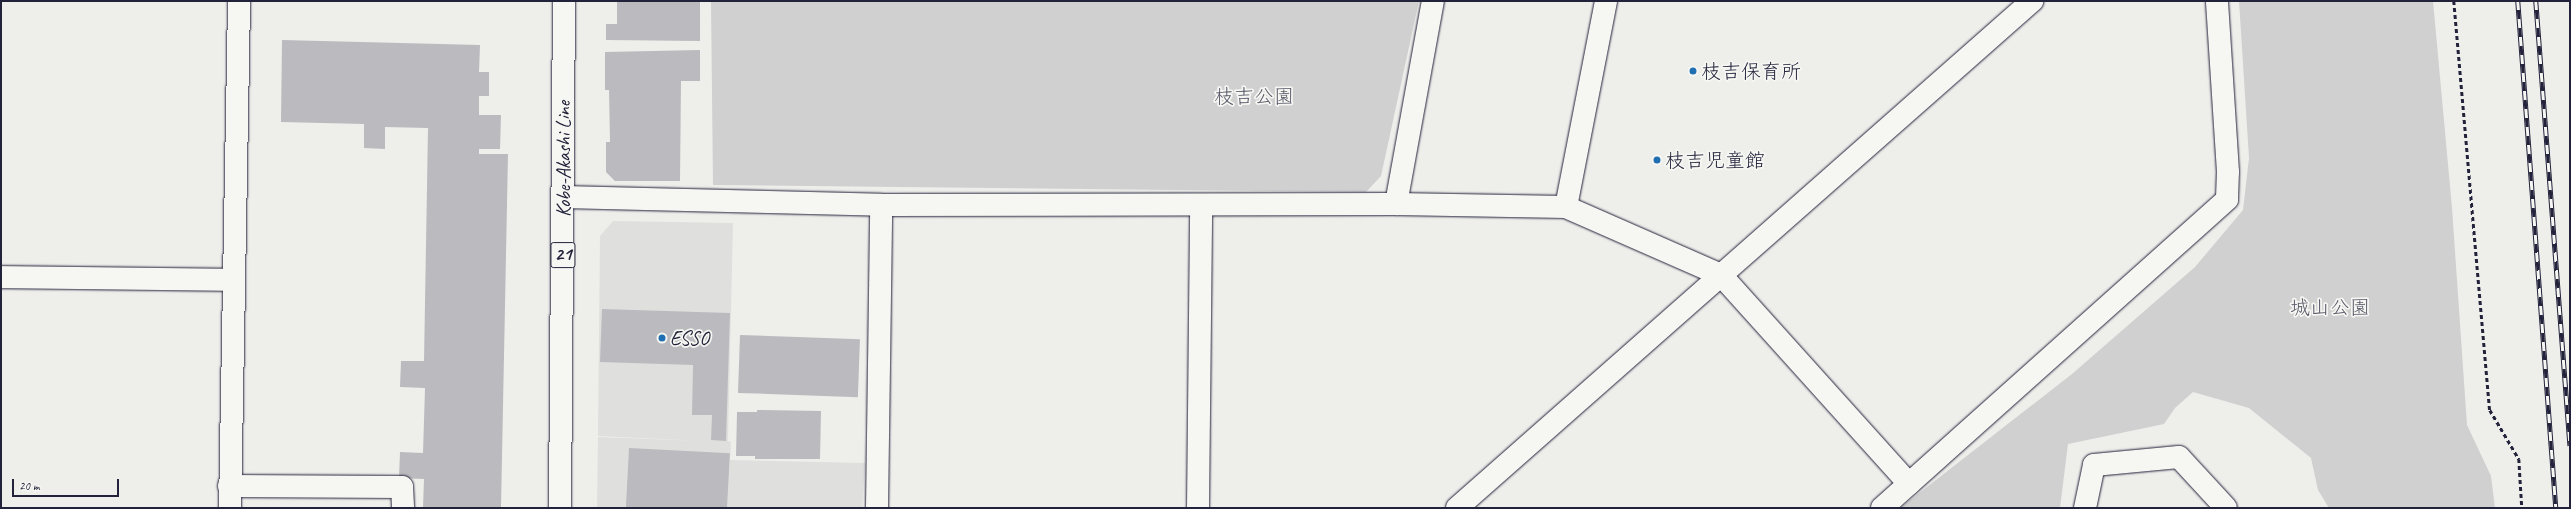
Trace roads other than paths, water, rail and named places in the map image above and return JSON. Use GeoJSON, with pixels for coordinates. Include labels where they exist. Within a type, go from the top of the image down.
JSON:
{"type":"FeatureCollection","features":[{"type":"Feature","properties":{"kind":"street"},"geometry":{"type":"LineString","coordinates":[[230,508],[229,486],[239,1]]}},
{"type":"Feature","properties":{"kind":"street","name":"Kobe-Akashi Line"},"geometry":{"type":"LineString","coordinates":[[560,508],[564,1]]}},
{"type":"Feature","properties":{"kind":"street"},"geometry":{"type":"LineString","coordinates":[[1396,204],[1433,1]]}},
{"type":"Feature","properties":{"kind":"street"},"geometry":{"type":"LineString","coordinates":[[1566,207],[1606,1]]}},
{"type":"Feature","properties":{"kind":"street"},"geometry":{"type":"LineString","coordinates":[[1457,508],[2032,1]]}},
{"type":"Feature","properties":{"kind":"street"},"geometry":{"type":"LineString","coordinates":[[1882,508],[2226,199],[2228,172],[2217,1]]}},
{"type":"Feature","properties":{"kind":"street"},"geometry":{"type":"LineString","coordinates":[[563,197],[881,205],[1396,204],[1566,207],[1721,275],[1909,484]]}},
{"type":"Feature","properties":{"kind":"street"},"geometry":{"type":"LineString","coordinates":[[877,508],[881,205]]}},
{"type":"Feature","properties":{"kind":"street"},"geometry":{"type":"LineString","coordinates":[[1198,508],[1201,205]]}},
{"type":"Feature","properties":{"kind":"street"},"geometry":{"type":"LineString","coordinates":[[1,277],[233,280]]}},
{"type":"Feature","properties":{"kind":"street"},"geometry":{"type":"LineString","coordinates":[[2085,508],[2094,465],[2179,457],[2226,508]]}},
{"type":"Feature","properties":{"kind":"street"},"geometry":{"type":"LineString","coordinates":[[229,486],[402,487],[403,508]]}},
{"type":"Feature","properties":{"kind":"railway"},"geometry":{"type":"LineString","coordinates":[[2518,1],[2556,508]]}},
{"type":"Feature","properties":{"kind":"railway"},"geometry":{"type":"LineString","coordinates":[[2536,1],[2570,446]]}},
{"type":"Feature","properties":{"kind":"place","name":"枝吉保育所"},"geometry":{"type":"Point","coordinates":[1693,71]}},
{"type":"Feature","properties":{"kind":"place","name":"枝吉児童館"},"geometry":{"type":"Point","coordinates":[1657,160]}},
{"type":"Feature","properties":{"kind":"place","name":"ESSO"},"geometry":{"type":"Point","coordinates":[662,338]}},
{"type":"Feature","properties":{"kind":"park label","name":"枝吉公園"},"geometry":{"type":"Point","coordinates":[1254,96]}},
{"type":"Feature","properties":{"kind":"park label","name":"城山公園"},"geometry":{"type":"Point","coordinates":[2330,307]}}]}
